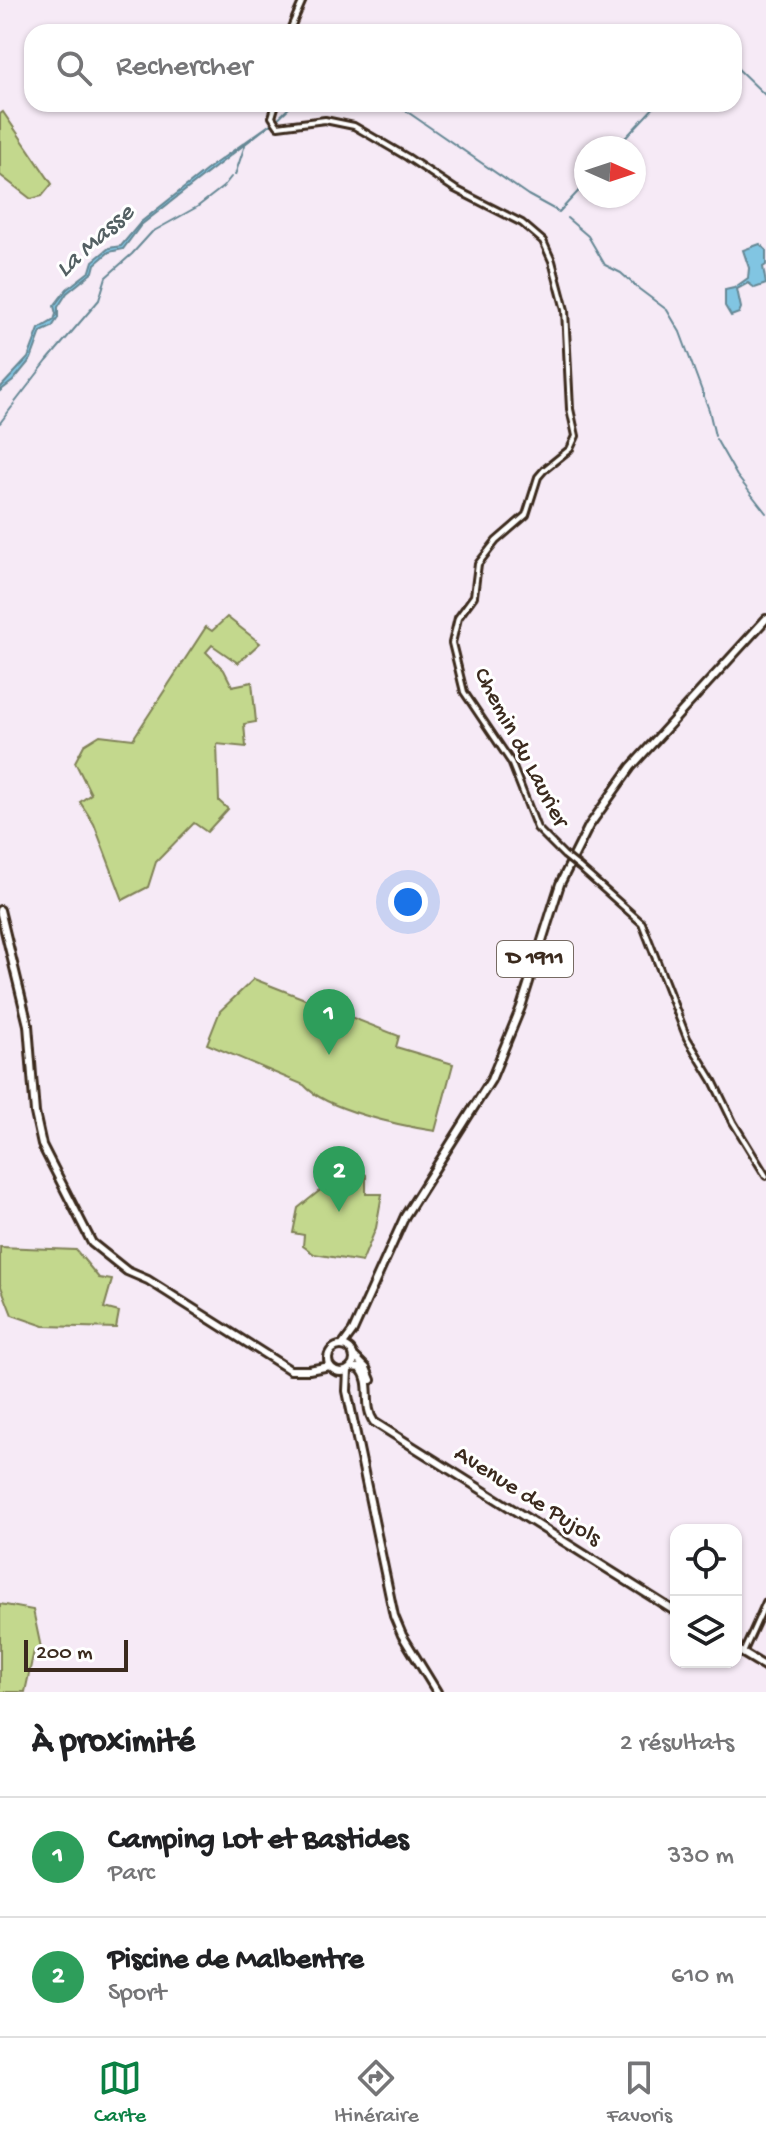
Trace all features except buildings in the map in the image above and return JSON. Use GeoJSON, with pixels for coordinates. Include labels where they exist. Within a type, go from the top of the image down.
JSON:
{"type":"FeatureCollection","features":[{"type":"Feature","properties":{"kind":"main road","name":"D 1911"},"geometry":{"type":"LineString","coordinates":[[342,1346],[353,1331],[405,1216],[491,1080],[521,1007],[560,884],[589,826],[631,767],[766,619]]}},
{"type":"Feature","properties":{"kind":"main road"},"geometry":{"type":"LineString","coordinates":[[0,910],[28,1025],[38,1134],[69,1202],[92,1243],[127,1271],[148,1280],[290,1370],[332,1366],[360,1368],[367,1377],[367,1407]]}},
{"type":"Feature","properties":{"kind":"main road","name":"D 1911"},"geometry":{"type":"LineString","coordinates":[[352,1353],[353,1331]]}},
{"type":"Feature","properties":{"kind":"main road"},"geometry":{"type":"LineString","coordinates":[[367,1407],[370,1373],[342,1346],[333,1349],[332,1366],[347,1391],[394,1616],[437,1692]]}},
{"type":"Feature","properties":{"kind":"main road"},"geometry":{"type":"LineString","coordinates":[[347,1391],[352,1353]]}},
{"type":"Feature","properties":{"kind":"main road","name":"Avenue de Pujols"},"geometry":{"type":"LineString","coordinates":[[367,1407],[374,1422],[670,1608]]}},
{"type":"Feature","properties":{"kind":"main road"},"geometry":{"type":"LineString","coordinates":[[742,1652],[766,1667]]}},
{"type":"Feature","properties":{"kind":"street"},"geometry":{"type":"LineString","coordinates":[[292,24],[303,0]]}},
{"type":"Feature","properties":{"kind":"street","name":"Chemin du Laurier"},"geometry":{"type":"LineString","coordinates":[[275,112],[274,123],[285,127],[325,120],[354,126],[455,189],[522,223],[543,241],[552,261],[565,310],[570,409],[576,436],[570,449],[538,477],[526,515],[496,541],[478,564],[474,596],[458,618],[452,643],[464,692],[511,762],[537,828],[642,923],[687,1038],[766,1176]]}},
{"type":"Feature","properties":{"kind":"street"},"geometry":{"type":"LineString","coordinates":[[742,1647],[766,1602]]}},
{"type":"Feature","properties":{"kind":"green space"},"geometry":{"type":"Polygon","coordinates":[[[3,112],[52,184],[42,196],[31,199],[0,175],[0,114],[3,112]]]}},
{"type":"Feature","properties":{"kind":"green space"},"geometry":{"type":"Polygon","coordinates":[[[227,617],[260,643],[238,663],[212,645],[206,652],[224,670],[232,686],[252,682],[256,722],[244,724],[246,747],[217,744],[219,801],[228,809],[207,832],[194,823],[156,862],[148,887],[123,900],[94,824],[80,802],[91,794],[75,762],[84,745],[100,735],[133,739],[206,627],[212,631],[227,617]]]}},
{"type":"Feature","properties":{"kind":"green space"},"geometry":{"type":"Polygon","coordinates":[[[254,979],[399,1036],[396,1047],[453,1064],[435,1131],[346,1109],[304,1085],[207,1044],[220,1011],[254,979]]]}},
{"type":"Feature","properties":{"kind":"green space"},"geometry":{"type":"Polygon","coordinates":[[[348,1167],[358,1168],[366,1175],[366,1194],[382,1194],[376,1228],[362,1262],[314,1254],[303,1246],[304,1235],[293,1233],[298,1208],[333,1180],[336,1173],[348,1167]]]}},
{"type":"Feature","properties":{"kind":"green space"},"geometry":{"type":"Polygon","coordinates":[[[0,1247],[76,1250],[99,1278],[112,1280],[104,1308],[119,1312],[116,1328],[44,1326],[12,1315],[0,1284],[0,1247]]]}},
{"type":"Feature","properties":{"kind":"green space"},"geometry":{"type":"Polygon","coordinates":[[[0,1604],[33,1610],[41,1648],[34,1651],[25,1692],[0,1692],[0,1604]]]}},
{"type":"Feature","properties":{"kind":"water"},"geometry":{"type":"Polygon","coordinates":[[[272,123],[141,225],[123,249],[109,252],[95,264],[93,272],[67,293],[58,307],[58,318],[52,327],[41,332],[31,359],[0,391],[28,358],[39,329],[54,320],[54,306],[67,289],[90,271],[93,261],[109,248],[121,246],[141,222],[272,123]]]}},
{"type":"Feature","properties":{"kind":"water"},"geometry":{"type":"Polygon","coordinates":[[[760,244],[766,250],[766,265],[763,267],[766,284],[755,288],[748,283],[737,289],[741,308],[739,313],[731,316],[725,306],[725,290],[748,278],[749,268],[743,250],[760,244]]]}},
{"type":"Feature","properties":{"kind":"waterway","name":"La Masse"},"geometry":{"type":"LineString","coordinates":[[742,73],[766,96]]}},
{"type":"Feature","properties":{"kind":"waterway","name":"La Masse"},"geometry":{"type":"LineString","coordinates":[[271,125],[285,112]]}},
{"type":"Feature","properties":{"kind":"waterway","name":"La Masse"},"geometry":{"type":"LineString","coordinates":[[408,112],[528,195],[559,212],[574,196]]}},
{"type":"Feature","properties":{"kind":"waterway","name":"La Masse"},"geometry":{"type":"LineString","coordinates":[[627,136],[650,112]]}},
{"type":"Feature","properties":{"kind":"waterway","name":"La Masse"},"geometry":{"type":"LineString","coordinates":[[235,175],[245,145]]}},
{"type":"Feature","properties":{"kind":"waterway","name":"La Masse"},"geometry":{"type":"LineString","coordinates":[[13,405],[99,300],[106,277],[152,232],[197,207],[231,177]]}},
{"type":"Feature","properties":{"kind":"waterway"},"geometry":{"type":"LineString","coordinates":[[567,218],[588,236],[605,265],[621,273],[667,310],[680,332],[709,410],[715,436]]}},
{"type":"Feature","properties":{"kind":"waterway","name":"La Masse"},"geometry":{"type":"LineString","coordinates":[[0,423],[12,407]]}},
{"type":"Feature","properties":{"kind":"waterway"},"geometry":{"type":"LineString","coordinates":[[716,439],[737,476],[766,513]]}},
{"type":"Feature","properties":{"kind":"place","name":"Camping Lot et Bastides"},"geometry":{"type":"Point","coordinates":[329,1055]}},
{"type":"Feature","properties":{"kind":"place","name":"Piscine de Malbentre"},"geometry":{"type":"Point","coordinates":[339,1212]}}]}
